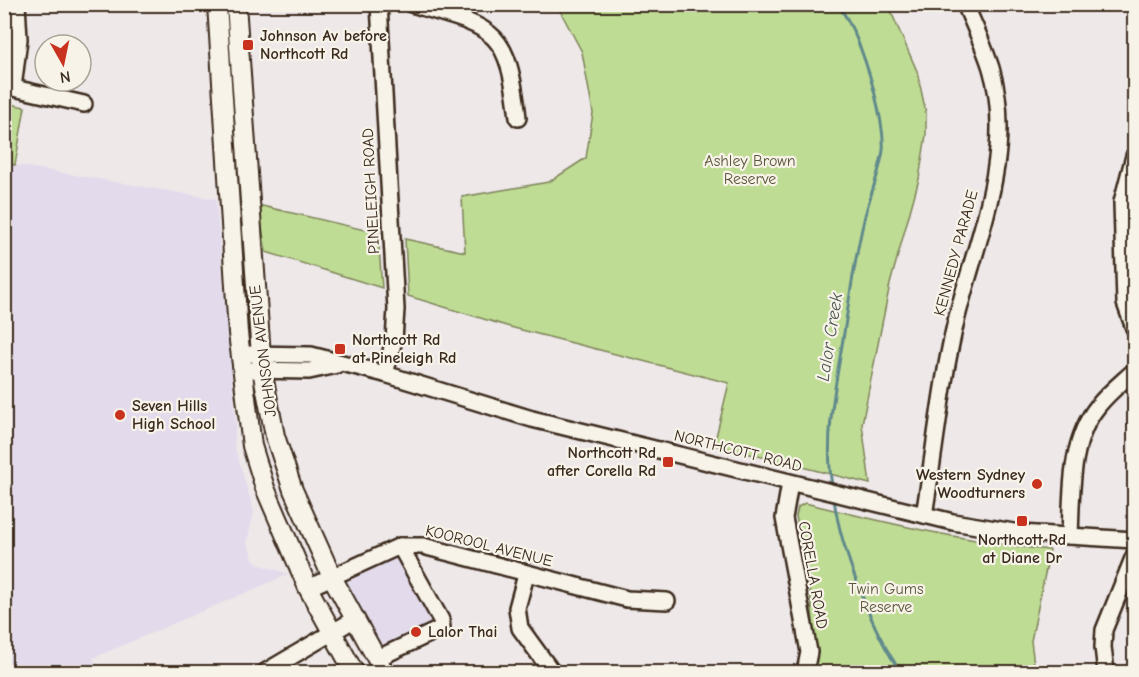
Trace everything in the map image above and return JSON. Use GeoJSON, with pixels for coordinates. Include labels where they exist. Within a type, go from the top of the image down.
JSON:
{"type":"FeatureCollection","features":[{"type":"Feature","properties":{"kind":"main road","name":"JOHNSON AVENUE"},"geometry":{"type":"LineString","coordinates":[[217,4],[227,190],[241,362],[256,464],[308,588],[354,672]]}},
{"type":"Feature","properties":{"kind":"main road","name":"JOHNSON AVENUE"},"geometry":{"type":"LineString","coordinates":[[236,4],[261,362],[272,426],[283,466],[332,577],[380,666]]}},
{"type":"Feature","properties":{"kind":"street"},"geometry":{"type":"LineString","coordinates":[[18,4],[19,39],[9,87],[84,104]]}},
{"type":"Feature","properties":{"kind":"street","name":"PINELEIGH ROAD"},"geometry":{"type":"LineString","coordinates":[[379,4],[396,309],[394,340],[385,374]]}},
{"type":"Feature","properties":{"kind":"street"},"geometry":{"type":"LineString","coordinates":[[411,4],[459,18],[493,34],[505,51],[510,66],[518,118]]}},
{"type":"Feature","properties":{"kind":"street","name":"KENNEDY PARADE"},"geometry":{"type":"LineString","coordinates":[[924,515],[957,319],[989,200],[999,146],[999,123],[991,69],[965,4]]}},
{"type":"Feature","properties":{"kind":"street"},"geometry":{"type":"LineString","coordinates":[[1134,156],[1122,202],[1129,242],[1125,303],[1134,328]]}},
{"type":"Feature","properties":{"kind":"street","name":"NORTHCOTT ROAD"},"geometry":{"type":"LineString","coordinates":[[241,362],[261,362],[309,371],[339,364],[385,374],[532,419],[984,528],[1134,540]]}},
{"type":"Feature","properties":{"kind":"street"},"geometry":{"type":"LineString","coordinates":[[1070,536],[1077,451],[1085,425],[1097,406],[1134,371]]}},
{"type":"Feature","properties":{"kind":"street","name":"CORELLA ROAD"},"geometry":{"type":"LineString","coordinates":[[790,483],[784,518],[809,652],[806,672]]}},
{"type":"Feature","properties":{"kind":"street"},"geometry":{"type":"LineString","coordinates":[[380,666],[442,628],[441,620],[400,546]]}},
{"type":"Feature","properties":{"kind":"street","name":"KOOROOL AVENUE"},"geometry":{"type":"LineString","coordinates":[[308,588],[400,546],[423,546],[526,575],[627,599],[667,601]]}},
{"type":"Feature","properties":{"kind":"street"},"geometry":{"type":"LineString","coordinates":[[1106,672],[1103,647],[1104,630],[1134,556]]}},
{"type":"Feature","properties":{"kind":"street"},"geometry":{"type":"LineString","coordinates":[[526,575],[517,608],[520,627],[552,672]]}},
{"type":"Feature","properties":{"kind":"street"},"geometry":{"type":"LineString","coordinates":[[265,672],[355,619]]}},
{"type":"Feature","properties":{"kind":"shaded area","name":"Seven Hills High School"},"geometry":{"type":"Polygon","coordinates":[[[4,163],[216,199],[236,424],[234,444],[254,512],[247,542],[254,560],[261,565],[289,574],[93,658],[100,672],[5,672],[4,163]]]}},
{"type":"Feature","properties":{"kind":"shaded area"},"geometry":{"type":"Polygon","coordinates":[[[394,558],[399,560],[433,624],[383,649],[348,587],[348,579],[394,558]]]}},
{"type":"Feature","properties":{"kind":"green space","name":"Ashley Brown Reserve"},"geometry":{"type":"Polygon","coordinates":[[[557,5],[888,5],[917,71],[926,113],[926,135],[919,179],[890,284],[862,424],[870,484],[714,445],[729,383],[510,327],[408,296],[405,239],[465,252],[462,197],[549,182],[586,158],[593,113],[582,52],[557,5]]]}},
{"type":"Feature","properties":{"kind":"green space"},"geometry":{"type":"Polygon","coordinates":[[[5,103],[25,107],[15,165],[5,163],[5,103]]]}},
{"type":"Feature","properties":{"kind":"green space"},"geometry":{"type":"Polygon","coordinates":[[[258,205],[378,233],[382,288],[266,252],[258,205]]]}},
{"type":"Feature","properties":{"kind":"green space","name":"Twin Gums Reserve"},"geometry":{"type":"Polygon","coordinates":[[[805,503],[957,537],[1050,550],[1031,641],[1035,672],[811,672],[812,614],[796,516],[798,507],[805,503]]]}},
{"type":"Feature","properties":{"kind":"waterway","name":"Lalor Creek"},"geometry":{"type":"LineString","coordinates":[[832,486],[829,448],[835,390],[858,248],[883,150],[880,117],[869,73],[853,31],[836,4]]}},
{"type":"Feature","properties":{"kind":"waterway","name":"Lalor Creek"},"geometry":{"type":"LineString","coordinates":[[834,499],[843,541],[859,589],[890,656],[901,672]]}},
{"type":"Feature","properties":{"kind":"place","name":"Johnson Av before Northcott Rd"},"geometry":{"type":"Point","coordinates":[248,45]}},
{"type":"Feature","properties":{"kind":"place","name":"Northcott Rd at Pineleigh Rd"},"geometry":{"type":"Point","coordinates":[340,349]}},
{"type":"Feature","properties":{"kind":"place","name":"Seven Hills High School"},"geometry":{"type":"Point","coordinates":[120,415]}},
{"type":"Feature","properties":{"kind":"place","name":"Northcott Rd after Corella Rd"},"geometry":{"type":"Point","coordinates":[668,462]}},
{"type":"Feature","properties":{"kind":"place","name":"Western Sydney Woodturners"},"geometry":{"type":"Point","coordinates":[1037,484]}},
{"type":"Feature","properties":{"kind":"place","name":"Northcott Rd at Diane Dr"},"geometry":{"type":"Point","coordinates":[1022,521]}},
{"type":"Feature","properties":{"kind":"place","name":"Lalor Thai"},"geometry":{"type":"Point","coordinates":[416,632]}}]}
